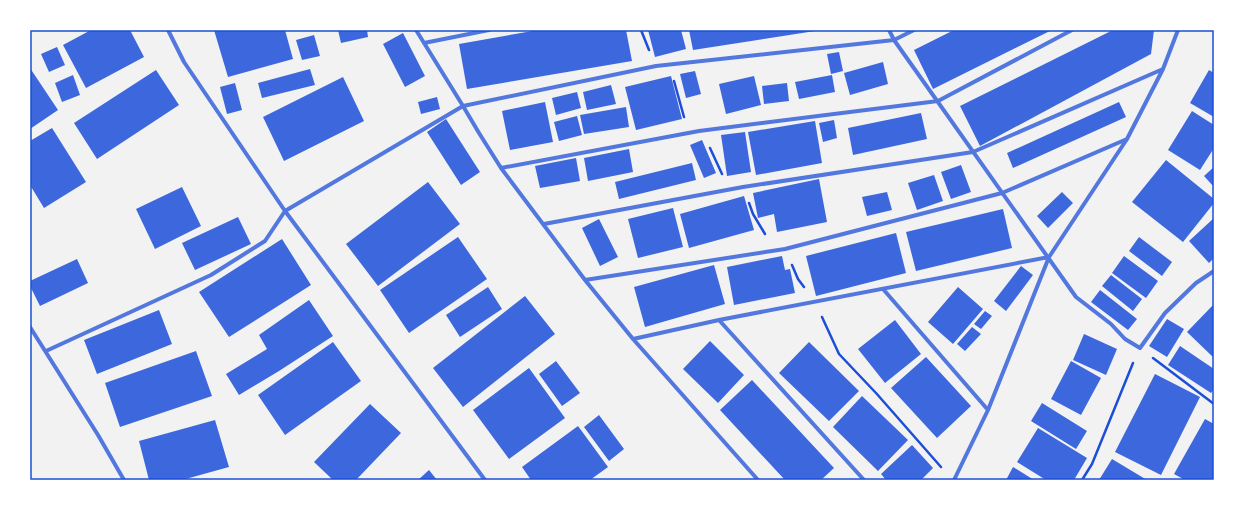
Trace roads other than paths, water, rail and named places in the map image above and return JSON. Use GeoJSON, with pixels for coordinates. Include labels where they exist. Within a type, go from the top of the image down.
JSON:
{"type":"FeatureCollection","features":[{"type":"Feature","properties":{"kind":"street"},"geometry":{"type":"LineString","coordinates":[[168,30],[184,62],[285,211],[485,480]]}},
{"type":"Feature","properties":{"kind":"street"},"geometry":{"type":"LineString","coordinates":[[416,30],[463,106],[478,134],[585,280],[633,339],[758,480]]}},
{"type":"Feature","properties":{"kind":"street"},"geometry":{"type":"LineString","coordinates":[[424,43],[489,30]]}},
{"type":"Feature","properties":{"kind":"street"},"geometry":{"type":"LineString","coordinates":[[889,30],[894,40],[1076,297],[1111,324],[1125,339],[1140,348],[1165,313],[1196,283],[1214,271]]}},
{"type":"Feature","properties":{"kind":"street"},"geometry":{"type":"LineString","coordinates":[[46,351],[212,275],[265,241],[285,211],[463,106],[656,66],[894,40],[914,30]]}},
{"type":"Feature","properties":{"kind":"street"},"geometry":{"type":"LineString","coordinates":[[502,168],[699,131],[938,101],[1072,30]]}},
{"type":"Feature","properties":{"kind":"street"},"geometry":{"type":"LineString","coordinates":[[954,480],[988,410],[1049,257],[1127,139],[1164,69],[1178,30]]}},
{"type":"Feature","properties":{"kind":"street"},"geometry":{"type":"LineString","coordinates":[[544,224],[743,187],[973,152],[1164,69]]}},
{"type":"Feature","properties":{"kind":"street"},"geometry":{"type":"LineString","coordinates":[[585,280],[785,249],[1002,193],[1127,139]]}},
{"type":"Feature","properties":{"kind":"street"},"geometry":{"type":"LineString","coordinates":[[633,339],[719,320],[1049,257]]}},
{"type":"Feature","properties":{"kind":"street"},"geometry":{"type":"LineString","coordinates":[[883,289],[988,410]]}},
{"type":"Feature","properties":{"kind":"street"},"geometry":{"type":"LineString","coordinates":[[719,320],[864,480]]}},
{"type":"Feature","properties":{"kind":"street"},"geometry":{"type":"LineString","coordinates":[[30,327],[98,435],[124,480]]}}]}
